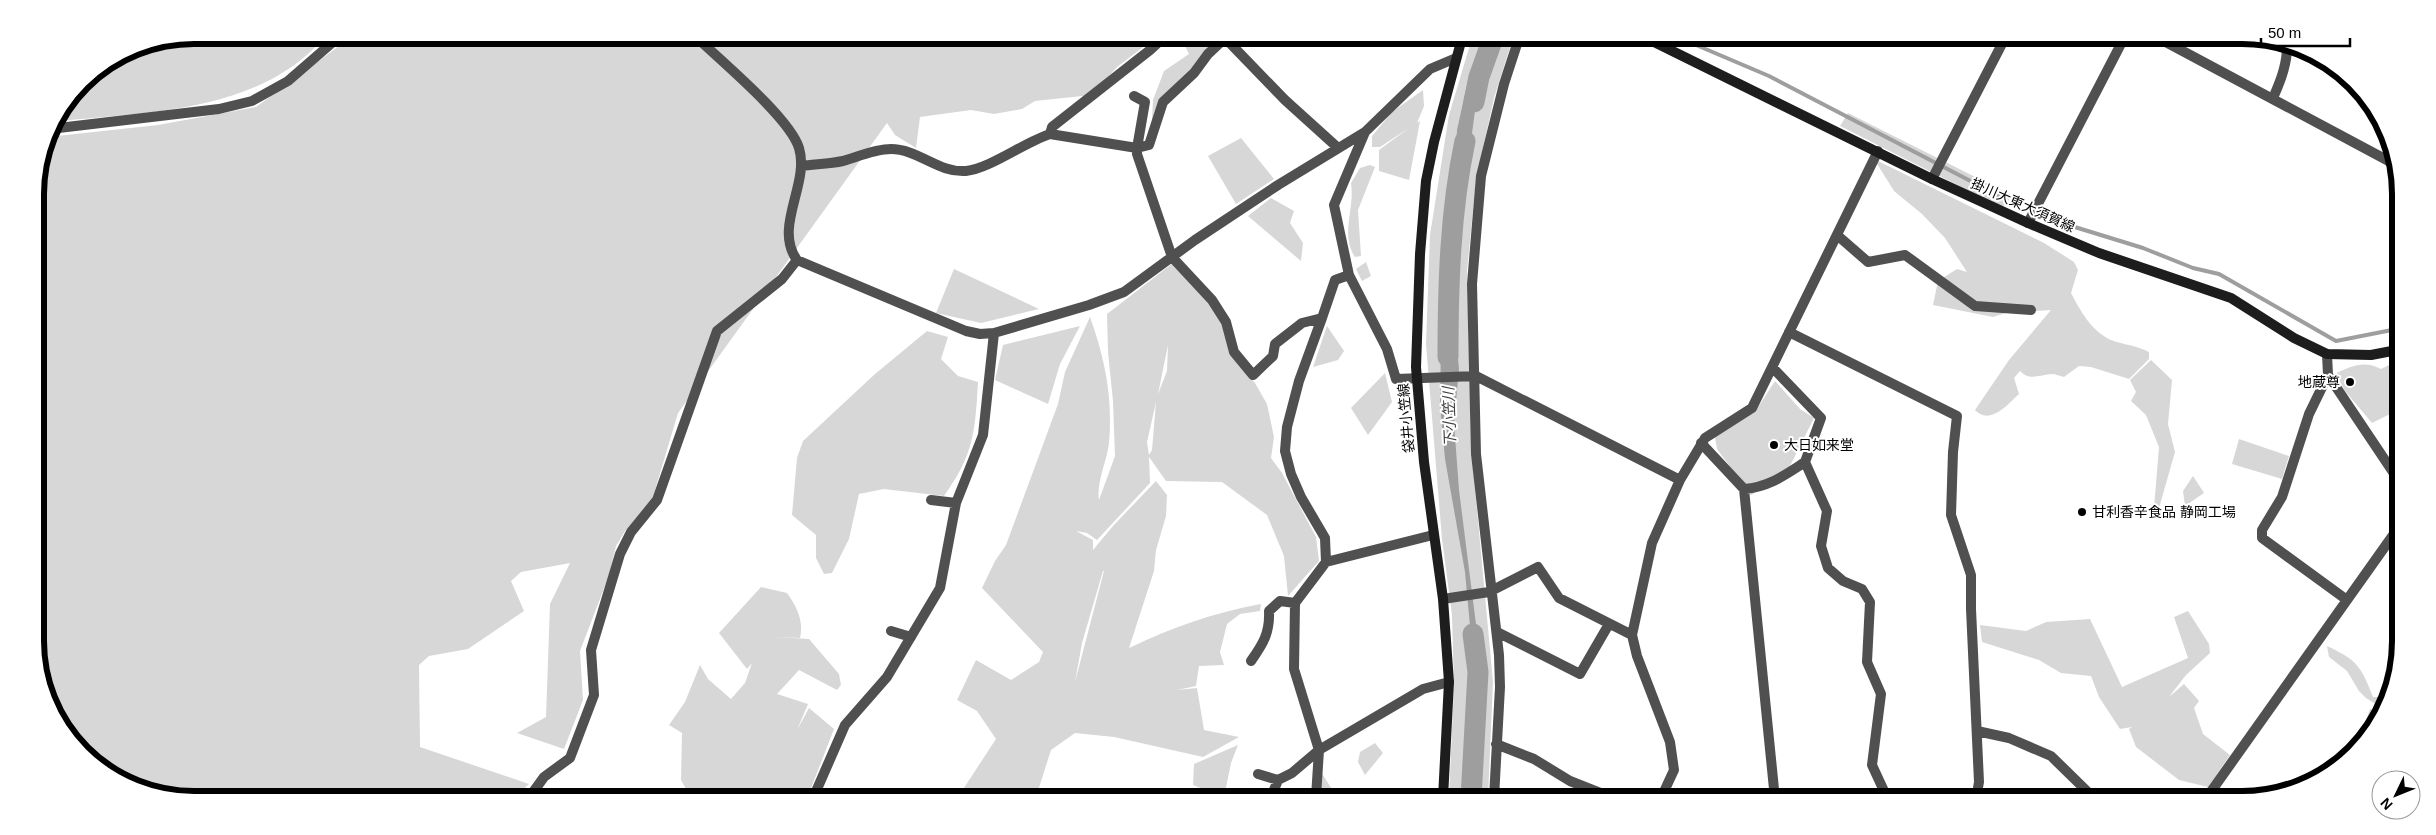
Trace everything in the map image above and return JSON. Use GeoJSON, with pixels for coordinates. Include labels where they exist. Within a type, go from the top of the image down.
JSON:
{"type":"FeatureCollection","features":[{"type":"Feature","properties":{"kind":"main road","name":"袋井小笠線"},"geometry":{"type":"LineString","coordinates":[[1443,791],[1449,682],[1446,598],[1433,534],[1417,379],[1420,254],[1426,181],[1460,44]]}},
{"type":"Feature","properties":{"kind":"main road","name":"掛川大東大須賀線"},"geometry":{"type":"LineString","coordinates":[[1658,44],[1932,179],[2028,223],[2099,253],[2231,298],[2294,338],[2328,354],[2371,355],[2392,351]]}},
{"type":"Feature","properties":{"kind":"street"},"geometry":{"type":"LineString","coordinates":[[59,128],[219,109],[252,101],[288,81],[331,44]]}},
{"type":"Feature","properties":{"kind":"street"},"geometry":{"type":"LineString","coordinates":[[703,44],[789,128],[799,148],[801,166],[789,238],[791,252],[797,260],[966,331],[980,334],[994,333],[1114,297],[1337,147],[1365,132],[1430,69],[1456,58]]}},
{"type":"Feature","properties":{"kind":"street"},"geometry":{"type":"LineString","coordinates":[[1050,134],[1052,127],[1156,44]]}},
{"type":"Feature","properties":{"kind":"street"},"geometry":{"type":"LineString","coordinates":[[801,166],[840,162],[890,149],[908,152],[942,168],[967,171],[997,160],[1034,139],[1050,134],[1137,148],[1149,145],[1163,102],[1194,72],[1219,44]]}},
{"type":"Feature","properties":{"kind":"street"},"geometry":{"type":"LineString","coordinates":[[1231,44],[1285,100],[1337,147]]}},
{"type":"Feature","properties":{"kind":"street"},"geometry":{"type":"LineString","coordinates":[[1494,791],[1500,687],[1497,632],[1476,454],[1476,376],[1472,284],[1481,176],[1504,84],[1517,44]]}},
{"type":"Feature","properties":{"kind":"street"},"geometry":{"type":"LineString","coordinates":[[1932,179],[2002,44]]}},
{"type":"Feature","properties":{"kind":"street"},"geometry":{"type":"LineString","coordinates":[[2028,223],[2121,44]]}},
{"type":"Feature","properties":{"kind":"street"},"geometry":{"type":"LineString","coordinates":[[2170,44],[2388,161]]}},
{"type":"Feature","properties":{"kind":"street"},"geometry":{"type":"LineString","coordinates":[[2273,98],[2282,79],[2288,51]]}},
{"type":"Feature","properties":{"kind":"street"},"geometry":{"type":"LineString","coordinates":[[1134,96],[1145,102],[1137,154],[1172,257],[1212,300],[1226,322],[1234,352],[1253,375],[1273,356],[1274,344],[1302,323],[1322,318]]}},
{"type":"Feature","properties":{"kind":"street"},"geometry":{"type":"LineString","coordinates":[[1365,132],[1334,205],[1349,275],[1387,349],[1396,379],[1476,376],[1680,480]]}},
{"type":"Feature","properties":{"kind":"street"},"geometry":{"type":"LineString","coordinates":[[1664,791],[1674,770],[1670,742],[1637,656],[1632,635],[1652,542],[1680,480],[1701,443],[1705,438],[1752,408],[1878,152]]}},
{"type":"Feature","properties":{"kind":"street"},"geometry":{"type":"LineString","coordinates":[[1837,235],[1868,262],[1906,255],[1975,306],[2031,310]]}},
{"type":"Feature","properties":{"kind":"street"},"geometry":{"type":"LineString","coordinates":[[534,791],[544,777],[570,758],[594,695],[591,650],[620,554],[631,532],[657,500],[717,331],[782,279],[797,260]]}},
{"type":"Feature","properties":{"kind":"street"},"geometry":{"type":"LineString","coordinates":[[1326,562],[1324,538],[1301,497],[1291,474],[1285,451],[1287,427],[1299,381],[1335,280],[1349,275]]}},
{"type":"Feature","properties":{"kind":"street"},"geometry":{"type":"LineString","coordinates":[[1789,332],[1957,416],[1952,471],[1951,515],[1971,575],[1970,608],[1977,731],[1979,782],[1977,791]]}},
{"type":"Feature","properties":{"kind":"street"},"geometry":{"type":"LineString","coordinates":[[816,791],[845,725],[887,677],[940,588],[956,503],[984,435],[994,333]]}},
{"type":"Feature","properties":{"kind":"street"},"geometry":{"type":"LineString","coordinates":[[2328,354],[2328,374],[2310,414],[2282,497],[2262,530],[2262,538],[2347,600]]}},
{"type":"Feature","properties":{"kind":"street"},"geometry":{"type":"LineString","coordinates":[[1744,489],[1776,482],[1805,462],[1821,418],[1773,368]]}},
{"type":"Feature","properties":{"kind":"street"},"geometry":{"type":"LineString","coordinates":[[2328,374],[2392,469]]}},
{"type":"Feature","properties":{"kind":"street"},"geometry":{"type":"LineString","coordinates":[[1701,443],[1744,489],[1774,791]]}},
{"type":"Feature","properties":{"kind":"street"},"geometry":{"type":"LineString","coordinates":[[1805,462],[1827,511],[1821,546],[1828,568],[1843,581],[1862,589],[1870,602],[1867,662],[1881,694],[1872,765],[1884,791]]}},
{"type":"Feature","properties":{"kind":"street"},"geometry":{"type":"LineString","coordinates":[[931,500],[956,503]]}},
{"type":"Feature","properties":{"kind":"street"},"geometry":{"type":"LineString","coordinates":[[1316,791],[1319,750],[1294,669],[1295,603],[1326,562],[1433,534]]}},
{"type":"Feature","properties":{"kind":"street"},"geometry":{"type":"LineString","coordinates":[[2212,791],[2392,537]]}},
{"type":"Feature","properties":{"kind":"street"},"geometry":{"type":"LineString","coordinates":[[1446,598],[1491,592],[1538,567],[1559,598],[1632,635]]}},
{"type":"Feature","properties":{"kind":"street"},"geometry":{"type":"LineString","coordinates":[[1251,661],[1267,639],[1270,627],[1270,612],[1280,602],[1295,603]]}},
{"type":"Feature","properties":{"kind":"street"},"geometry":{"type":"LineString","coordinates":[[1497,632],[1580,674],[1609,624]]}},
{"type":"Feature","properties":{"kind":"street"},"geometry":{"type":"LineString","coordinates":[[892,631],[911,637]]}},
{"type":"Feature","properties":{"kind":"street"},"geometry":{"type":"LineString","coordinates":[[1273,791],[1278,780],[1292,773],[1319,750],[1423,689],[1449,682]]}},
{"type":"Feature","properties":{"kind":"street"},"geometry":{"type":"LineString","coordinates":[[1977,731],[2009,738],[2051,756],[2087,791]]}},
{"type":"Feature","properties":{"kind":"street"},"geometry":{"type":"LineString","coordinates":[[1496,744],[1534,759],[1570,781],[1595,791]]}},
{"type":"Feature","properties":{"kind":"street"},"geometry":{"type":"LineString","coordinates":[[1258,774],[1278,780]]}},
{"type":"Feature","properties":{"kind":"shaded area"},"geometry":{"type":"Polygon","coordinates":[[[183,44],[319,44],[290,68],[264,83],[235,95],[176,109],[62,121],[81,95],[102,75],[127,59],[155,49],[183,44]]]}},
{"type":"Feature","properties":{"kind":"shaded area"},"geometry":{"type":"Polygon","coordinates":[[[342,44],[1147,44],[1117,67],[1092,95],[1035,101],[1022,109],[994,114],[971,110],[920,117],[916,148],[895,135],[887,123],[678,413],[652,500],[625,531],[616,546],[608,578],[580,651],[583,700],[564,749],[517,733],[546,717],[550,604],[570,563],[521,572],[511,581],[524,611],[468,649],[429,656],[419,665],[420,747],[529,784],[521,791],[193,791],[155,786],[136,780],[118,771],[88,747],[75,733],[64,716],[52,690],[44,652],[44,183],[52,145],[55,136],[158,125],[256,107],[342,44]]]}},
{"type":"Feature","properties":{"kind":"shaded area"},"geometry":{"type":"Polygon","coordinates":[[[1184,44],[1210,44],[1152,120],[1153,100],[1164,71],[1189,54],[1184,44]]]}},
{"type":"Feature","properties":{"kind":"shaded area"},"geometry":{"type":"Polygon","coordinates":[[[1470,44],[1511,44],[1494,98],[1476,180],[1467,271],[1471,445],[1493,682],[1488,791],[1449,791],[1454,685],[1452,615],[1442,539],[1426,344],[1430,235],[1449,115],[1470,44]]]}},
{"type":"Feature","properties":{"kind":"shaded area"},"geometry":{"type":"Polygon","coordinates":[[[1423,90],[1424,106],[1417,123],[1420,121],[1409,180],[1379,171],[1379,150],[1409,128],[1380,147],[1372,147],[1372,136],[1392,112],[1423,90]]]}},
{"type":"Feature","properties":{"kind":"shaded area"},"geometry":{"type":"Polygon","coordinates":[[[1848,113],[2011,195],[2007,204],[2001,207],[1840,126],[1848,113]]]}},
{"type":"Feature","properties":{"kind":"shaded area"},"geometry":{"type":"Polygon","coordinates":[[[1241,138],[1274,179],[1236,204],[1208,156],[1241,138]]]}},
{"type":"Feature","properties":{"kind":"shaded area"},"geometry":{"type":"Polygon","coordinates":[[[1874,159],[2044,243],[2074,262],[2078,270],[2071,293],[2087,320],[2111,340],[2149,352],[2149,359],[2129,379],[2091,367],[2079,366],[2064,377],[2052,374],[2032,377],[2020,371],[2014,378],[2019,394],[2004,408],[1993,415],[1987,416],[1975,410],[2009,360],[2051,310],[2006,313],[1993,317],[1933,305],[1938,281],[1957,269],[1967,272],[1945,238],[1922,214],[1894,191],[1874,159]]]}},
{"type":"Feature","properties":{"kind":"shaded area"},"geometry":{"type":"Polygon","coordinates":[[[1370,165],[1375,167],[1358,210],[1361,256],[1355,257],[1351,248],[1348,230],[1352,193],[1351,183],[1360,168],[1370,165]]]}},
{"type":"Feature","properties":{"kind":"shaded area"},"geometry":{"type":"Polygon","coordinates":[[[1271,198],[1294,211],[1290,223],[1303,243],[1301,261],[1248,216],[1271,198]]]}},
{"type":"Feature","properties":{"kind":"shaded area"},"geometry":{"type":"Polygon","coordinates":[[[1366,262],[1371,276],[1362,281],[1356,269],[1366,262]]]}},
{"type":"Feature","properties":{"kind":"shaded area"},"geometry":{"type":"Polygon","coordinates":[[[1173,263],[1211,300],[1245,371],[1255,383],[1267,404],[1274,437],[1271,458],[1282,473],[1316,537],[1319,561],[1288,596],[1284,556],[1267,515],[1222,482],[1166,481],[1149,457],[1150,483],[1097,540],[1087,533],[1076,531],[1093,540],[1093,550],[1156,481],[1167,495],[1166,516],[1156,550],[1154,571],[1129,648],[1194,622],[1261,604],[1260,611],[1240,614],[1227,624],[1220,652],[1224,665],[1199,666],[1196,686],[1177,690],[1197,688],[1204,730],[1239,737],[1203,757],[1114,737],[1075,733],[1051,750],[1038,791],[962,791],[996,739],[977,711],[957,700],[976,660],[1011,680],[1039,662],[1043,652],[982,588],[995,561],[1006,545],[1058,404],[1065,372],[1090,317],[1104,363],[1110,410],[1109,443],[1100,479],[1099,500],[1115,456],[1113,401],[1108,352],[1107,314],[1173,263]],[[1168,345],[1158,394],[1167,371],[1168,345]],[[1156,402],[1147,442],[1149,455],[1152,450],[1156,402]],[[1104,571],[1082,643],[1075,682],[1104,571]]]}},
{"type":"Feature","properties":{"kind":"shaded area"},"geometry":{"type":"Polygon","coordinates":[[[954,269],[1039,309],[981,323],[936,313],[954,269]]]}},
{"type":"Feature","properties":{"kind":"shaded area"},"geometry":{"type":"Polygon","coordinates":[[[1080,326],[1060,364],[1048,404],[995,380],[1003,345],[1080,326]]]}},
{"type":"Feature","properties":{"kind":"shaded area"},"geometry":{"type":"Polygon","coordinates":[[[1327,326],[1344,351],[1338,360],[1313,367],[1327,326]]]}},
{"type":"Feature","properties":{"kind":"shaded area"},"geometry":{"type":"Polygon","coordinates":[[[927,331],[948,337],[941,359],[958,376],[978,382],[974,429],[962,468],[944,496],[884,489],[859,494],[849,539],[832,573],[824,574],[816,558],[816,535],[792,515],[797,458],[803,441],[875,374],[927,331]]]}},
{"type":"Feature","properties":{"kind":"shaded area"},"geometry":{"type":"Polygon","coordinates":[[[2151,360],[2172,380],[2168,424],[2175,452],[2157,515],[2154,508],[2159,447],[2146,415],[2131,401],[2136,392],[2130,380],[2151,360]]]}},
{"type":"Feature","properties":{"kind":"shaded area"},"geometry":{"type":"Polygon","coordinates":[[[2392,364],[2392,416],[2388,415],[2372,423],[2345,391],[2335,374],[2358,365],[2375,366],[2381,369],[2392,364]]]}},
{"type":"Feature","properties":{"kind":"shaded area"},"geometry":{"type":"Polygon","coordinates":[[[1385,373],[1392,402],[1368,435],[1351,408],[1385,373]]]}},
{"type":"Feature","properties":{"kind":"shaded area"},"geometry":{"type":"Polygon","coordinates":[[[1775,381],[1800,409],[1814,418],[1785,476],[1751,495],[1717,449],[1715,437],[1755,412],[1775,381]]]}},
{"type":"Feature","properties":{"kind":"shaded area"},"geometry":{"type":"Polygon","coordinates":[[[2239,439],[2289,456],[2282,479],[2232,464],[2239,439]]]}},
{"type":"Feature","properties":{"kind":"shaded area"},"geometry":{"type":"Polygon","coordinates":[[[2193,476],[2204,493],[2185,506],[2183,491],[2193,476]]]}},
{"type":"Feature","properties":{"kind":"shaded area"},"geometry":{"type":"Polygon","coordinates":[[[761,587],[787,593],[797,609],[801,626],[800,638],[774,637],[809,639],[839,674],[841,685],[837,690],[799,670],[777,694],[808,704],[797,730],[809,708],[834,729],[810,791],[687,791],[681,780],[682,733],[669,725],[685,702],[700,665],[708,679],[731,699],[745,683],[752,663],[747,669],[719,633],[761,587]]]}},
{"type":"Feature","properties":{"kind":"shaded area"},"geometry":{"type":"Polygon","coordinates":[[[2188,611],[2209,644],[2210,653],[2186,675],[2169,697],[2184,684],[2199,701],[2194,708],[2203,734],[2230,755],[2208,787],[2179,780],[2136,747],[2129,729],[2132,727],[2120,729],[2099,697],[2091,676],[2061,673],[2039,660],[1982,642],[1980,625],[2026,631],[2046,622],[2090,619],[2122,687],[2188,658],[2174,617],[2188,611]]]}},
{"type":"Feature","properties":{"kind":"shaded area"},"geometry":{"type":"Polygon","coordinates":[[[2327,646],[2352,660],[2365,678],[2373,697],[2382,697],[2378,705],[2366,698],[2359,691],[2347,671],[2329,657],[2327,646]]]}},
{"type":"Feature","properties":{"kind":"shaded area"},"geometry":{"type":"Polygon","coordinates":[[[2370,709],[2375,710],[2367,725],[2363,730],[2370,709]]]}},
{"type":"Feature","properties":{"kind":"shaded area"},"geometry":{"type":"Polygon","coordinates":[[[1375,743],[1383,753],[1365,775],[1358,762],[1360,752],[1375,743]]]}},
{"type":"Feature","properties":{"kind":"shaded area"},"geometry":{"type":"Polygon","coordinates":[[[1238,745],[1231,763],[1225,791],[1208,791],[1193,785],[1194,764],[1238,745]]]}},
{"type":"Feature","properties":{"kind":"shaded area"},"geometry":{"type":"Polygon","coordinates":[[[1321,772],[1333,791],[1320,791],[1321,772]]]}},
{"type":"Feature","properties":{"kind":"water"},"geometry":{"type":"Polygon","coordinates":[[[1485,44],[1499,44],[1491,65],[1480,68],[1485,44]]]}},
{"type":"Feature","properties":{"kind":"water"},"geometry":{"type":"Polygon","coordinates":[[[1480,73],[1469,156],[1460,170],[1448,280],[1442,262],[1445,240],[1444,208],[1450,195],[1448,184],[1456,159],[1457,130],[1468,80],[1480,73]]]}},
{"type":"Feature","properties":{"kind":"water"},"geometry":{"type":"Polygon","coordinates":[[[1448,292],[1455,329],[1459,369],[1454,423],[1459,490],[1479,648],[1479,694],[1472,681],[1467,659],[1468,644],[1471,637],[1465,572],[1445,459],[1440,404],[1441,344],[1448,328],[1448,292]]]}},
{"type":"Feature","properties":{"kind":"waterway","name":"下小笠川"},"geometry":{"type":"LineString","coordinates":[[1474,102],[1479,77],[1491,44]]}},
{"type":"Feature","properties":{"kind":"waterway"},"geometry":{"type":"LineString","coordinates":[[1694,44],[1769,76],[2005,199]]}},
{"type":"Feature","properties":{"kind":"waterway","name":"下小笠川"},"geometry":{"type":"LineString","coordinates":[[1448,357],[1453,222],[1465,141]]}},
{"type":"Feature","properties":{"kind":"waterway"},"geometry":{"type":"LineString","coordinates":[[2065,224],[2143,248],[2193,268],[2219,274],[2336,341],[2392,330]]}},
{"type":"Feature","properties":{"kind":"waterway","name":"下小笠川"},"geometry":{"type":"LineString","coordinates":[[1471,791],[1478,672],[1473,634]]}},
{"type":"Feature","properties":{"kind":"place","name":"地蔵尊"},"geometry":{"type":"Point","coordinates":[2350,382]}},
{"type":"Feature","properties":{"kind":"place","name":"大日如来堂"},"geometry":{"type":"Point","coordinates":[1774,445]}},
{"type":"Feature","properties":{"kind":"place","name":"甘利香辛食品 静岡工場"},"geometry":{"type":"Point","coordinates":[2082,512]}}]}
